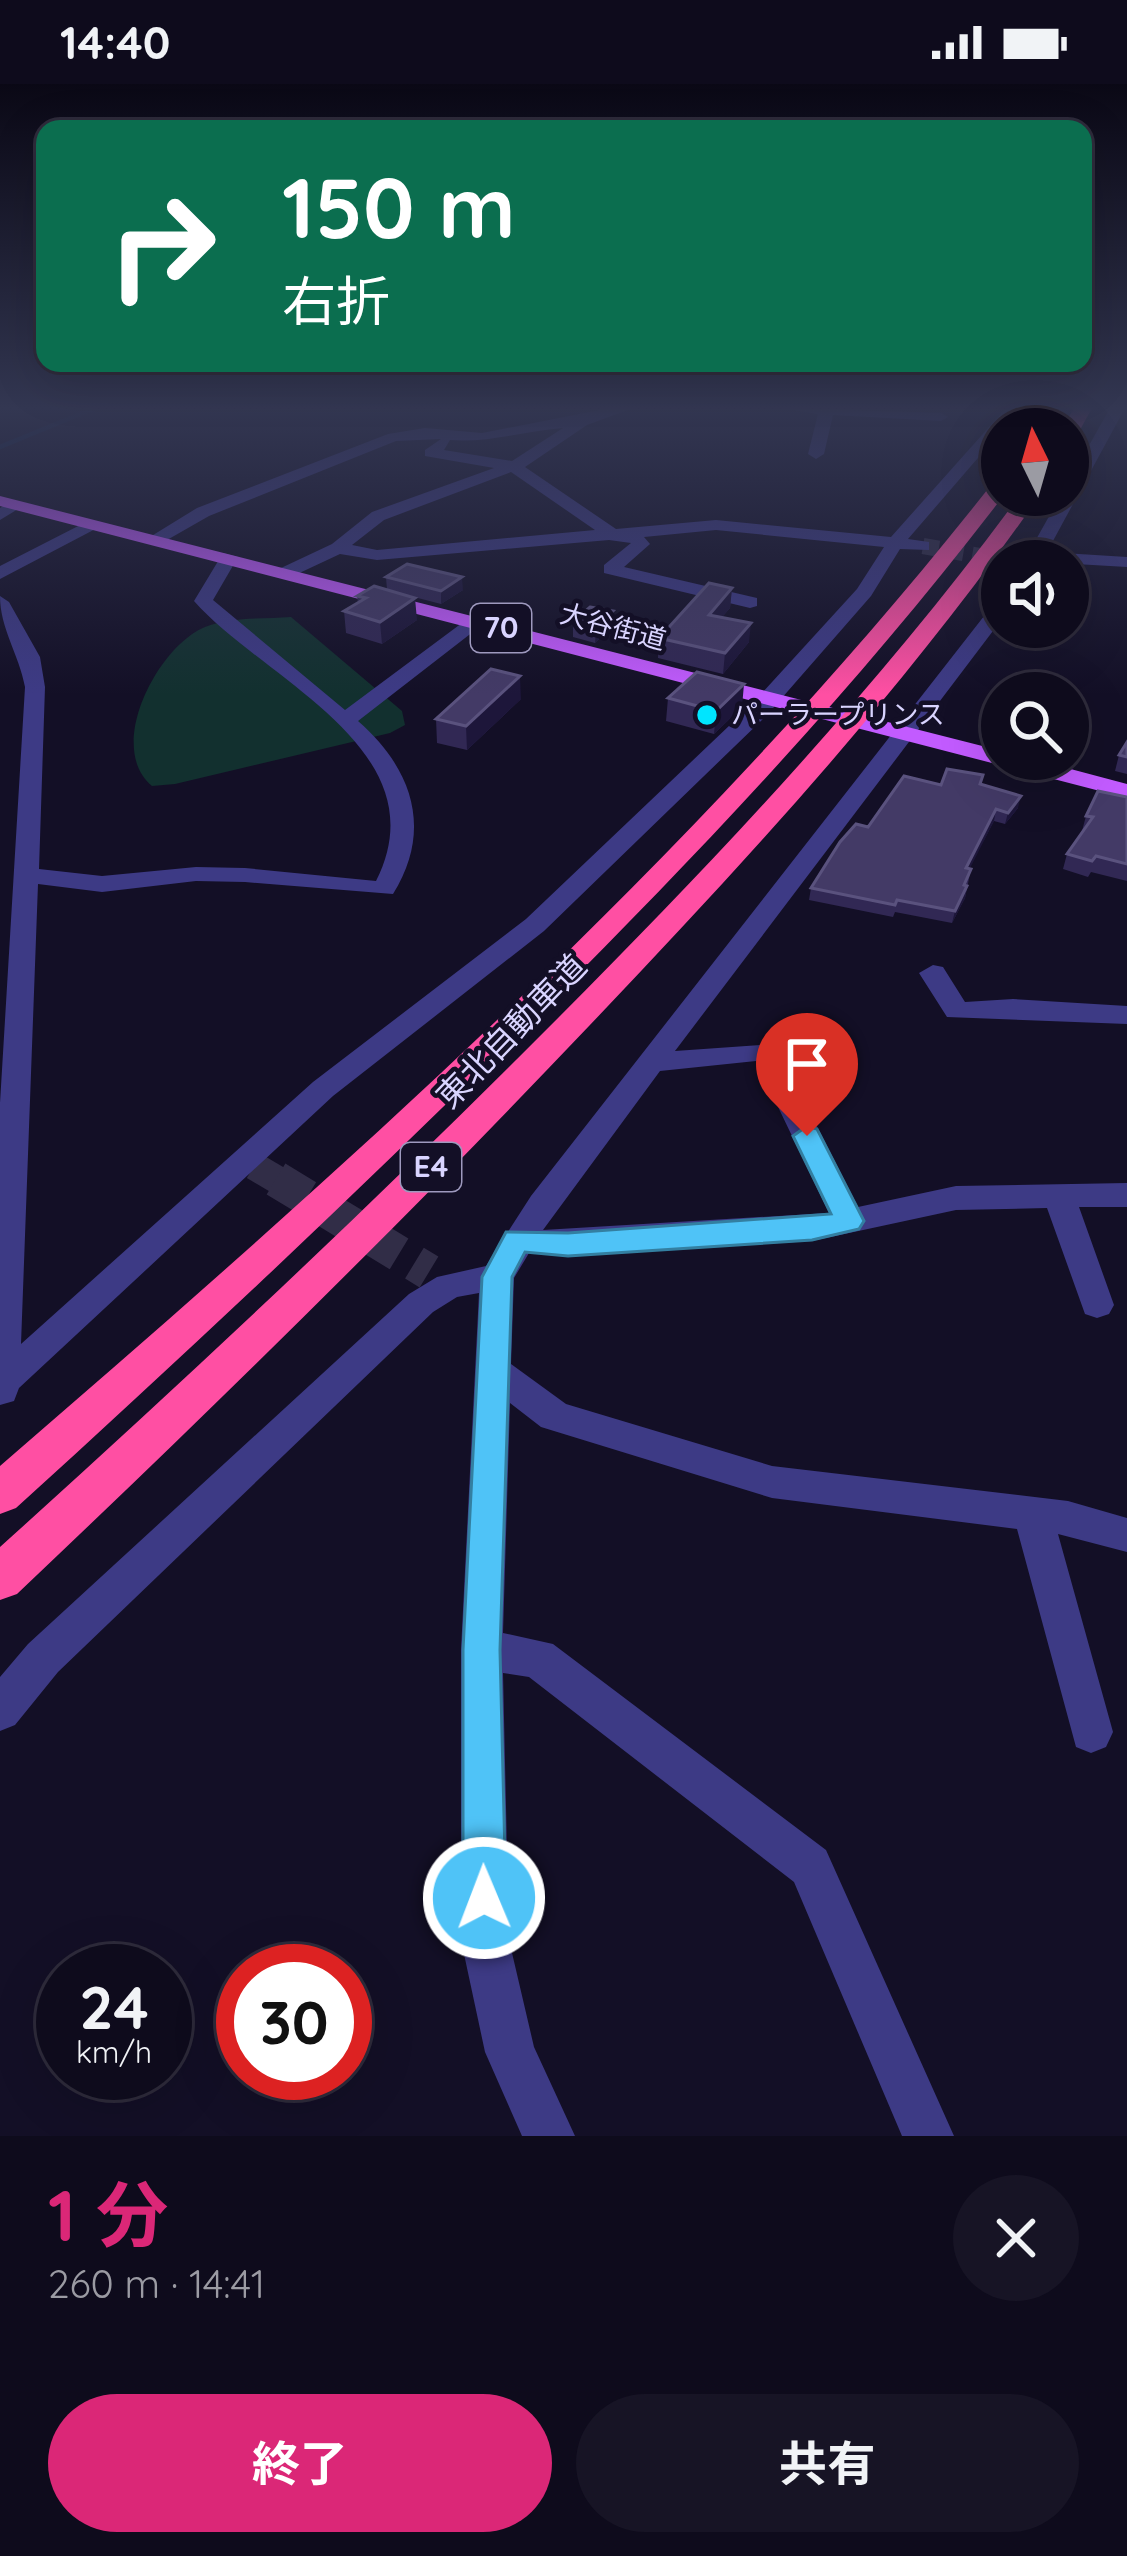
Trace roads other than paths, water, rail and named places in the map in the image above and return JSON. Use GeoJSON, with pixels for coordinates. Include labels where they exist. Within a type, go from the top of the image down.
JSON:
{"type":"FeatureCollection","features":[{"type":"Feature","properties":{"kind":"highway","name":"東北自動車道"},"geometry":{"type":"LineString","coordinates":[[0,1493],[432,1100],[803,726],[981,510]]}},
{"type":"Feature","properties":{"kind":"highway","name":"東北自動車道"},"geometry":{"type":"LineString","coordinates":[[0,1578],[483,1117],[871,704],[1014,516]]}},
{"type":"Feature","properties":{"kind":"main road","name":"大谷街道"},"geometry":{"type":"LineString","coordinates":[[3,505],[229,557],[981,752]]}},
{"type":"Feature","properties":{"kind":"main road","name":"大谷街道"},"geometry":{"type":"LineString","coordinates":[[1089,780],[1127,790]]}},
{"type":"Feature","properties":{"kind":"street"},"geometry":{"type":"LineString","coordinates":[[154,539],[224,504]]}},
{"type":"Feature","properties":{"kind":"street"},"geometry":{"type":"LineString","coordinates":[[287,572],[338,548],[378,516],[411,504]]}},
{"type":"Feature","properties":{"kind":"street"},"geometry":{"type":"LineString","coordinates":[[568,504],[615,536],[636,538],[641,544],[610,569],[750,602]]}},
{"type":"Feature","properties":{"kind":"street"},"geometry":{"type":"LineString","coordinates":[[1,1390],[323,1089],[535,925],[769,698],[910,544],[935,504]]}},
{"type":"Feature","properties":{"kind":"street"},"geometry":{"type":"LineString","coordinates":[[1045,540],[1065,504]]}},
{"type":"Feature","properties":{"kind":"street"},"geometry":{"type":"LineString","coordinates":[[0,573],[94,525]]}},
{"type":"Feature","properties":{"kind":"street"},"geometry":{"type":"LineString","coordinates":[[338,548],[377,555],[716,525],[910,544]]}},
{"type":"Feature","properties":{"kind":"street"},"geometry":{"type":"LineString","coordinates":[[26,875],[102,884],[196,874],[245,875],[383,889],[399,863],[407,834],[389,766],[345,721],[203,601],[229,557]]}},
{"type":"Feature","properties":{"kind":"street"},"geometry":{"type":"LineString","coordinates":[[1089,561],[1127,562]]}},
{"type":"Feature","properties":{"kind":"street"},"geometry":{"type":"LineString","coordinates":[[0,602],[30,657],[35,687],[1,1390]]}},
{"type":"Feature","properties":{"kind":"street"},"geometry":{"type":"LineString","coordinates":[[345,721],[477,621]]}},
{"type":"Feature","properties":{"kind":"street"},"geometry":{"type":"LineString","coordinates":[[549,2136],[510,2052],[485,1940],[482,1650],[497,1277],[517,1240],[650,1063],[981,633]]}},
{"type":"Feature","properties":{"kind":"street"},"geometry":{"type":"LineString","coordinates":[[933,973],[957,1011],[1013,1007],[1127,1015]]}},
{"type":"Feature","properties":{"kind":"street"},"geometry":{"type":"LineString","coordinates":[[650,1063],[765,1051],[849,1221]]}},
{"type":"Feature","properties":{"kind":"street"},"geometry":{"type":"LineString","coordinates":[[1058,1193],[1097,1305]]}},
{"type":"Feature","properties":{"kind":"street"},"geometry":{"type":"LineString","coordinates":[[517,1240],[568,1244],[812,1229],[956,1198],[1127,1195]]}},
{"type":"Feature","properties":{"kind":"street"},"geometry":{"type":"LineString","coordinates":[[0,1710],[43,1658],[422,1304],[439,1279],[497,1277]]}},
{"type":"Feature","properties":{"kind":"street"},"geometry":{"type":"LineString","coordinates":[[491,1368],[554,1415],[772,1482],[1034,1514],[1127,1535]]}},
{"type":"Feature","properties":{"kind":"street"},"geometry":{"type":"LineString","coordinates":[[1034,1514],[1090,1732]]}},
{"type":"Feature","properties":{"kind":"street"},"geometry":{"type":"LineString","coordinates":[[482,1650],[538,1658],[810,1866],[928,2136]]}},
{"type":"Feature","properties":{"kind":"tunnel"},"geometry":{"type":"LineString","coordinates":[[923,546],[981,556]]}},
{"type":"Feature","properties":{"kind":"tunnel"},"geometry":{"type":"LineString","coordinates":[[254,1166],[278,1180]]}},
{"type":"Feature","properties":{"kind":"tunnel"},"geometry":{"type":"LineString","coordinates":[[278,1180],[429,1272]]}},
{"type":"Feature","properties":{"kind":"place","name":"パーラープリンス"},"geometry":{"type":"Point","coordinates":[707,715]}}]}
